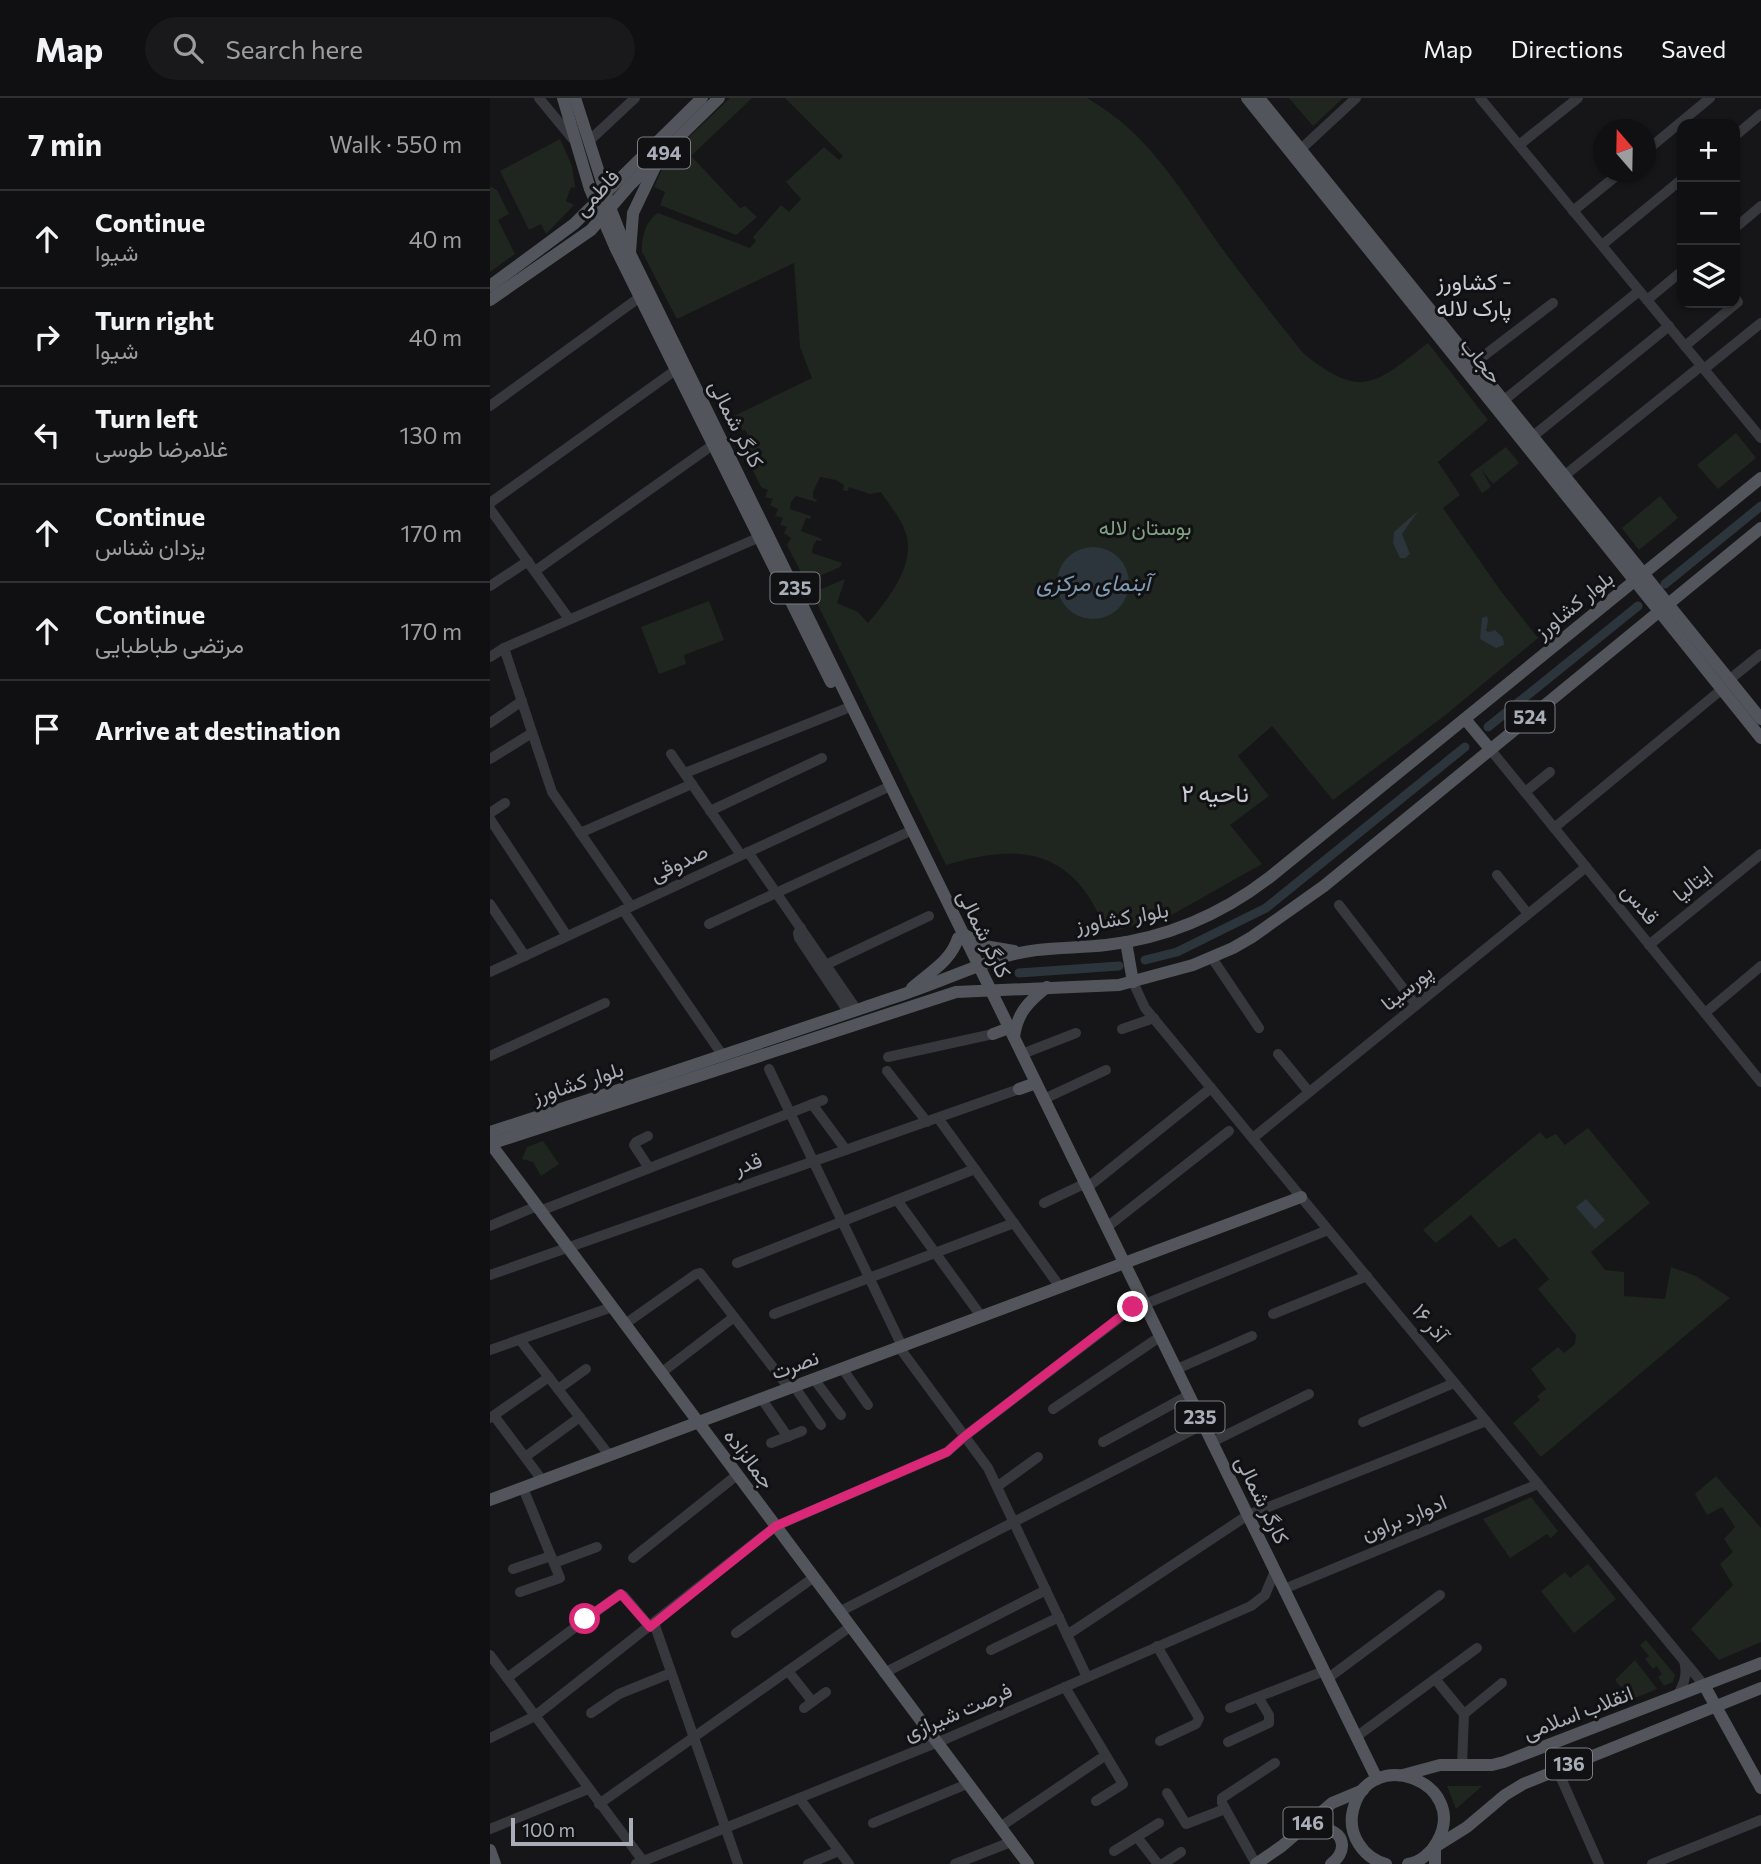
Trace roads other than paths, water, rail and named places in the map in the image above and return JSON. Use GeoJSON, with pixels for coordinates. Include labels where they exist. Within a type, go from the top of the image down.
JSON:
{"type":"FeatureCollection","features":[{"type":"Feature","properties":{"kind":"main road"},"geometry":{"type":"LineString","coordinates":[[563,98],[605,193],[606,214],[645,294]]}},
{"type":"Feature","properties":{"kind":"main road"},"geometry":{"type":"LineString","coordinates":[[575,98],[596,203],[630,252],[645,294]]}},
{"type":"Feature","properties":{"kind":"main road","name":"فاطمی"},"geometry":{"type":"LineString","coordinates":[[490,286],[552,242],[596,203],[702,98]]}},
{"type":"Feature","properties":{"kind":"main road","name":"فاطمی"},"geometry":{"type":"LineString","coordinates":[[490,300],[591,230],[629,186],[719,98]]}},
{"type":"Feature","properties":{"kind":"main road","name":"حجاب"},"geometry":{"type":"LineString","coordinates":[[1247,98],[1296,152],[1725,685]]}},
{"type":"Feature","properties":{"kind":"main road","name":"حجاب"},"geometry":{"type":"LineString","coordinates":[[1259,98],[1296,152]]}},
{"type":"Feature","properties":{"kind":"main road"},"geometry":{"type":"LineString","coordinates":[[630,252],[633,213],[661,155]]}},
{"type":"Feature","properties":{"kind":"main road","name":"کارگر شمالی"},"geometry":{"type":"LineString","coordinates":[[645,294],[960,936],[990,989],[1087,1185],[1107,1227],[1119,1265],[1144,1302],[1377,1780]]}},
{"type":"Feature","properties":{"kind":"main road","name":"حجاب"},"geometry":{"type":"LineString","coordinates":[[1453,348],[1473,364],[1503,401],[1528,441]]}},
{"type":"Feature","properties":{"kind":"main road","name":"بلوار کشاورز"},"geometry":{"type":"LineString","coordinates":[[490,1132],[723,1056],[1021,952],[1126,942],[1170,932],[1214,913],[1242,898],[1761,478]]}},
{"type":"Feature","properties":{"kind":"main road","name":"بلوار کشاورز"},"geometry":{"type":"LineString","coordinates":[[490,1143],[956,992],[1119,985],[1212,958],[1252,937],[1298,906],[1761,528]]}},
{"type":"Feature","properties":{"kind":"main road"},"geometry":{"type":"LineString","coordinates":[[1725,685],[1761,719]]}},
{"type":"Feature","properties":{"kind":"main road"},"geometry":{"type":"LineString","coordinates":[[1725,685],[1761,738]]}},
{"type":"Feature","properties":{"kind":"main road"},"geometry":{"type":"LineString","coordinates":[[1465,719],[1490,749]]}},
{"type":"Feature","properties":{"kind":"main road"},"geometry":{"type":"LineString","coordinates":[[907,993],[948,958],[960,936],[984,946],[1021,952]]}},
{"type":"Feature","properties":{"kind":"main road"},"geometry":{"type":"LineString","coordinates":[[1126,942],[1133,982]]}},
{"type":"Feature","properties":{"kind":"main road"},"geometry":{"type":"LineString","coordinates":[[993,1034],[1011,1032],[1021,1012],[1034,997],[1048,987]]}},
{"type":"Feature","properties":{"kind":"main road"},"geometry":{"type":"LineString","coordinates":[[1019,1089],[1036,1083]]}},
{"type":"Feature","properties":{"kind":"main road","name":"جمالزاده"},"geometry":{"type":"LineString","coordinates":[[490,1143],[1028,1864]]}},
{"type":"Feature","properties":{"kind":"main road","name":"نصرت"},"geometry":{"type":"LineString","coordinates":[[490,1500],[1301,1197]]}},
{"type":"Feature","properties":{"kind":"main road","name":"انقلاب اسلامی"},"geometry":{"type":"LineString","coordinates":[[1377,1780],[1430,1767],[1492,1765],[1504,1762],[1761,1663]]}},
{"type":"Feature","properties":{"kind":"main road"},"geometry":{"type":"LineString","coordinates":[[1704,1685],[1761,1788]]}},
{"type":"Feature","properties":{"kind":"main road","name":"انقلاب اسلامی"},"geometry":{"type":"LineString","coordinates":[[1408,1864],[1424,1857],[1435,1847],[1467,1828],[1516,1787],[1761,1688]]}},
{"type":"Feature","properties":{"kind":"main road"},"geometry":{"type":"LineString","coordinates":[[1403,1775],[1425,1783],[1440,1801],[1443,1825],[1435,1847],[1434,1864]]}},
{"type":"Feature","properties":{"kind":"main road"},"geometry":{"type":"LineString","coordinates":[[1377,1780],[1363,1790],[1352,1812],[1352,1825],[1355,1837],[1370,1857],[1386,1864]]}},
{"type":"Feature","properties":{"kind":"main road","name":"146"},"geometry":{"type":"LineString","coordinates":[[1256,1864],[1332,1803],[1363,1790]]}},
{"type":"Feature","properties":{"kind":"main road"},"geometry":{"type":"LineString","coordinates":[[1299,1830],[1323,1828],[1337,1835],[1342,1841],[1343,1849],[1331,1864]]}},
{"type":"Feature","properties":{"kind":"main road"},"geometry":{"type":"LineString","coordinates":[[490,1850],[495,1864]]}},
{"type":"Feature","properties":{"kind":"street"},"geometry":{"type":"LineString","coordinates":[[539,98],[583,143],[635,98]]}},
{"type":"Feature","properties":{"kind":"street"},"geometry":{"type":"LineString","coordinates":[[1296,152],[1356,98]]}},
{"type":"Feature","properties":{"kind":"street"},"geometry":{"type":"LineString","coordinates":[[1479,98],[1761,438]]}},
{"type":"Feature","properties":{"kind":"street"},"geometry":{"type":"LineString","coordinates":[[1519,145],[1578,98]]}},
{"type":"Feature","properties":{"kind":"street"},"geometry":{"type":"LineString","coordinates":[[1656,143],[1710,98]]}},
{"type":"Feature","properties":{"kind":"street"},"geometry":{"type":"LineString","coordinates":[[1740,132],[1761,114]]}},
{"type":"Feature","properties":{"kind":"street"},"geometry":{"type":"LineString","coordinates":[[1573,211],[1609,182]]}},
{"type":"Feature","properties":{"kind":"street"},"geometry":{"type":"LineString","coordinates":[[1602,246],[1678,182]]}},
{"type":"Feature","properties":{"kind":"street"},"geometry":{"type":"LineString","coordinates":[[1740,224],[1761,206]]}},
{"type":"Feature","properties":{"kind":"street"},"geometry":{"type":"LineString","coordinates":[[1647,300],[1677,275]]}},
{"type":"Feature","properties":{"kind":"street"},"geometry":{"type":"LineString","coordinates":[[1503,401],[1639,291]]}},
{"type":"Feature","properties":{"kind":"street"},"geometry":{"type":"LineString","coordinates":[[490,406],[645,294]]}},
{"type":"Feature","properties":{"kind":"street"},"geometry":{"type":"LineString","coordinates":[[1473,364],[1553,303]]}},
{"type":"Feature","properties":{"kind":"street"},"geometry":{"type":"LineString","coordinates":[[1685,345],[1731,308]]}},
{"type":"Feature","properties":{"kind":"street"},"geometry":{"type":"LineString","coordinates":[[1559,479],[1761,323]]}},
{"type":"Feature","properties":{"kind":"street"},"geometry":{"type":"LineString","coordinates":[[1528,441],[1668,326]]}},
{"type":"Feature","properties":{"kind":"street"},"geometry":{"type":"LineString","coordinates":[[569,619],[490,509],[680,367]]}},
{"type":"Feature","properties":{"kind":"street"},"geometry":{"type":"LineString","coordinates":[[535,571],[717,441]]}},
{"type":"Feature","properties":{"kind":"street"},"geometry":{"type":"LineString","coordinates":[[490,657],[569,619],[764,535]]}},
{"type":"Feature","properties":{"kind":"street"},"geometry":{"type":"LineString","coordinates":[[490,586],[528,561]]}},
{"type":"Feature","properties":{"kind":"street"},"geometry":{"type":"LineString","coordinates":[[504,648],[552,792],[723,1056]]}},
{"type":"Feature","properties":{"kind":"street"},"geometry":{"type":"LineString","coordinates":[[1554,828],[1761,654]]}},
{"type":"Feature","properties":{"kind":"street"},"geometry":{"type":"LineString","coordinates":[[490,723],[522,701]]}},
{"type":"Feature","properties":{"kind":"street"},"geometry":{"type":"LineString","coordinates":[[685,774],[849,708]]}},
{"type":"Feature","properties":{"kind":"street"},"geometry":{"type":"LineString","coordinates":[[490,759],[532,733]]}},
{"type":"Feature","properties":{"kind":"street","name":"قدس"},"geometry":{"type":"LineString","coordinates":[[1490,749],[1759,1076]]}},
{"type":"Feature","properties":{"kind":"street"},"geometry":{"type":"LineString","coordinates":[[671,754],[710,811],[801,928],[822,966],[853,1011]]}},
{"type":"Feature","properties":{"kind":"street"},"geometry":{"type":"LineString","coordinates":[[710,811],[822,758]]}},
{"type":"Feature","properties":{"kind":"street"},"geometry":{"type":"LineString","coordinates":[[1525,792],[1550,772]]}},
{"type":"Feature","properties":{"kind":"street"},"geometry":{"type":"LineString","coordinates":[[580,833],[692,784]]}},
{"type":"Feature","properties":{"kind":"street","name":"صدوقی"},"geometry":{"type":"LineString","coordinates":[[490,972],[888,787]]}},
{"type":"Feature","properties":{"kind":"street"},"geometry":{"type":"LineString","coordinates":[[490,813],[505,803]]}},
{"type":"Feature","properties":{"kind":"street"},"geometry":{"type":"LineString","coordinates":[[490,819],[568,936]]}},
{"type":"Feature","properties":{"kind":"street"},"geometry":{"type":"LineString","coordinates":[[709,924],[909,832]]}},
{"type":"Feature","properties":{"kind":"street","name":"ایتالیا"},"geometry":{"type":"LineString","coordinates":[[1649,945],[1761,854]]}},
{"type":"Feature","properties":{"kind":"street","name":"پورسینا"},"geometry":{"type":"LineString","coordinates":[[1253,1138],[1586,867]]}},
{"type":"Feature","properties":{"kind":"street"},"geometry":{"type":"LineString","coordinates":[[1497,875],[1528,914]]}},
{"type":"Feature","properties":{"kind":"street"},"geometry":{"type":"LineString","coordinates":[[490,904],[525,956]]}},
{"type":"Feature","properties":{"kind":"street"},"geometry":{"type":"LineString","coordinates":[[1339,905],[1416,1005]]}},
{"type":"Feature","properties":{"kind":"street"},"geometry":{"type":"LineString","coordinates":[[822,966],[929,916]]}},
{"type":"Feature","properties":{"kind":"street"},"geometry":{"type":"LineString","coordinates":[[1212,958],[1259,1028]]}},
{"type":"Feature","properties":{"kind":"street"},"geometry":{"type":"LineString","coordinates":[[1705,1013],[1761,966]]}},
{"type":"Feature","properties":{"kind":"street","name":"۱۶ آذر"},"geometry":{"type":"LineString","coordinates":[[1133,982],[1145,1008],[1704,1685]]}},
{"type":"Feature","properties":{"kind":"street"},"geometry":{"type":"LineString","coordinates":[[490,1056],[605,1003]]}},
{"type":"Feature","properties":{"kind":"street"},"geometry":{"type":"LineString","coordinates":[[1122,1029],[1154,1018]]}},
{"type":"Feature","properties":{"kind":"street"},"geometry":{"type":"LineString","coordinates":[[1022,1054],[1076,1033]]}},
{"type":"Feature","properties":{"kind":"street"},"geometry":{"type":"LineString","coordinates":[[888,1057],[993,1034]]}},
{"type":"Feature","properties":{"kind":"street"},"geometry":{"type":"LineString","coordinates":[[1278,1054],[1309,1092]]}},
{"type":"Feature","properties":{"kind":"street"},"geometry":{"type":"LineString","coordinates":[[769,1069],[900,1346],[985,1463],[998,1486],[1087,1677]]}},
{"type":"Feature","properties":{"kind":"street"},"geometry":{"type":"LineString","coordinates":[[1044,1098],[1106,1070]]}},
{"type":"Feature","properties":{"kind":"street"},"geometry":{"type":"LineString","coordinates":[[887,1071],[975,1169],[1060,1286]]}},
{"type":"Feature","properties":{"kind":"street"},"geometry":{"type":"LineString","coordinates":[[1044,1203],[1087,1185],[1211,1088]]}},
{"type":"Feature","properties":{"kind":"street","name":"قدر"},"geometry":{"type":"LineString","coordinates":[[490,1275],[1019,1089]]}},
{"type":"Feature","properties":{"kind":"street"},"geometry":{"type":"LineString","coordinates":[[490,1226],[823,1100]]}},
{"type":"Feature","properties":{"kind":"street"},"geometry":{"type":"LineString","coordinates":[[812,1104],[846,1150]]}},
{"type":"Feature","properties":{"kind":"street"},"geometry":{"type":"LineString","coordinates":[[1107,1227],[1229,1131]]}},
{"type":"Feature","properties":{"kind":"street"},"geometry":{"type":"LineString","coordinates":[[648,1136],[634,1145],[649,1168]]}},
{"type":"Feature","properties":{"kind":"street"},"geometry":{"type":"LineString","coordinates":[[737,1263],[975,1169]]}},
{"type":"Feature","properties":{"kind":"street"},"geometry":{"type":"LineString","coordinates":[[897,1200],[981,1316]]}},
{"type":"Feature","properties":{"kind":"street"},"geometry":{"type":"LineString","coordinates":[[774,1314],[1014,1223]]}},
{"type":"Feature","properties":{"kind":"street"},"geometry":{"type":"LineString","coordinates":[[490,1738],[535,1716],[776,1526],[942,1455],[1144,1302],[1328,1230]]}},
{"type":"Feature","properties":{"kind":"street"},"geometry":{"type":"LineString","coordinates":[[625,1324],[696,1273],[702,1275],[821,1425]]}},
{"type":"Feature","properties":{"kind":"street"},"geometry":{"type":"LineString","coordinates":[[1273,1314],[1367,1276]]}},
{"type":"Feature","properties":{"kind":"street"},"geometry":{"type":"LineString","coordinates":[[490,1349],[612,1307]]}},
{"type":"Feature","properties":{"kind":"street"},"geometry":{"type":"LineString","coordinates":[[661,1373],[734,1317]]}},
{"type":"Feature","properties":{"kind":"street"},"geometry":{"type":"LineString","coordinates":[[1053,1409],[1161,1336]]}},
{"type":"Feature","properties":{"kind":"street"},"geometry":{"type":"LineString","coordinates":[[1177,1369],[1252,1336]]}},
{"type":"Feature","properties":{"kind":"street"},"geometry":{"type":"LineString","coordinates":[[520,1340],[609,1455]]}},
{"type":"Feature","properties":{"kind":"street"},"geometry":{"type":"LineString","coordinates":[[842,1368],[868,1405]]}},
{"type":"Feature","properties":{"kind":"street"},"geometry":{"type":"LineString","coordinates":[[558,1389],[586,1369]]}},
{"type":"Feature","properties":{"kind":"street"},"geometry":{"type":"LineString","coordinates":[[542,1480],[492,1418],[549,1377]]}},
{"type":"Feature","properties":{"kind":"street"},"geometry":{"type":"LineString","coordinates":[[814,1379],[841,1415]]}},
{"type":"Feature","properties":{"kind":"street"},"geometry":{"type":"LineString","coordinates":[[1363,1422],[1454,1382]]}},
{"type":"Feature","properties":{"kind":"street"},"geometry":{"type":"LineString","coordinates":[[1212,1442],[1308,1394]]}},
{"type":"Feature","properties":{"kind":"street"},"geometry":{"type":"LineString","coordinates":[[1103,1442],[1189,1395]]}},
{"type":"Feature","properties":{"kind":"street"},"geometry":{"type":"LineString","coordinates":[[761,1398],[788,1437]]}},
{"type":"Feature","properties":{"kind":"street"},"geometry":{"type":"LineString","coordinates":[[525,1457],[580,1417]]}},
{"type":"Feature","properties":{"kind":"street"},"geometry":{"type":"LineString","coordinates":[[1067,1635],[1248,1515],[1486,1421]]}},
{"type":"Feature","properties":{"kind":"street"},"geometry":{"type":"LineString","coordinates":[[839,1612],[1203,1424]]}},
{"type":"Feature","properties":{"kind":"street"},"geometry":{"type":"LineString","coordinates":[[771,1443],[802,1431]]}},
{"type":"Feature","properties":{"kind":"street"},"geometry":{"type":"LineString","coordinates":[[998,1486],[1038,1457]]}},
{"type":"Feature","properties":{"kind":"street"},"geometry":{"type":"LineString","coordinates":[[633,1558],[737,1475]]}},
{"type":"Feature","properties":{"kind":"street","name":"ادوارد براون"},"geometry":{"type":"LineString","coordinates":[[1284,1589],[1538,1484]]}},
{"type":"Feature","properties":{"kind":"street"},"geometry":{"type":"LineString","coordinates":[[520,1592],[560,1578],[523,1488]]}},
{"type":"Feature","properties":{"kind":"street"},"geometry":{"type":"LineString","coordinates":[[513,1569],[597,1547]]}},
{"type":"Feature","properties":{"kind":"street","name":"فرصت شیرازی"},"geometry":{"type":"LineString","coordinates":[[639,1863],[936,1743],[1260,1601],[1270,1586],[1275,1571]]}},
{"type":"Feature","properties":{"kind":"street"},"geometry":{"type":"LineString","coordinates":[[736,1633],[813,1578]]}},
{"type":"Feature","properties":{"kind":"street"},"geometry":{"type":"LineString","coordinates":[[884,1673],[1046,1590]]}},
{"type":"Feature","properties":{"kind":"street"},"geometry":{"type":"LineString","coordinates":[[507,1678],[620,1594],[626,1598],[652,1625],[738,1864]]}},
{"type":"Feature","properties":{"kind":"street"},"geometry":{"type":"LineString","coordinates":[[1230,1708],[1326,1675],[1440,1595]]}},
{"type":"Feature","properties":{"kind":"street"},"geometry":{"type":"LineString","coordinates":[[991,1650],[1059,1616]]}},
{"type":"Feature","properties":{"kind":"street"},"geometry":{"type":"LineString","coordinates":[[599,1804],[850,1627]]}},
{"type":"Feature","properties":{"kind":"street"},"geometry":{"type":"LineString","coordinates":[[1157,1646],[1199,1718],[1196,1724],[1160,1741]]}},
{"type":"Feature","properties":{"kind":"street"},"geometry":{"type":"LineString","coordinates":[[1356,1737],[1436,1681],[1476,1648]]}},
{"type":"Feature","properties":{"kind":"street"},"geometry":{"type":"LineString","coordinates":[[490,1655],[494,1669],[507,1678],[639,1863]]}},
{"type":"Feature","properties":{"kind":"street"},"geometry":{"type":"LineString","coordinates":[[1677,1696],[1686,1670],[1684,1660]]}},
{"type":"Feature","properties":{"kind":"street"},"geometry":{"type":"LineString","coordinates":[[788,1671],[808,1705],[826,1692]]}},
{"type":"Feature","properties":{"kind":"street"},"geometry":{"type":"LineString","coordinates":[[591,1713],[618,1693],[671,1673]]}},
{"type":"Feature","properties":{"kind":"street"},"geometry":{"type":"LineString","coordinates":[[1436,1681],[1464,1714],[1462,1765]]}},
{"type":"Feature","properties":{"kind":"street"},"geometry":{"type":"LineString","coordinates":[[1464,1714],[1502,1683]]}},
{"type":"Feature","properties":{"kind":"street"},"geometry":{"type":"LineString","coordinates":[[1065,1687],[1123,1784],[1096,1801]]}},
{"type":"Feature","properties":{"kind":"street"},"geometry":{"type":"LineString","coordinates":[[1228,1742],[1269,1723],[1270,1716],[1258,1697]]}},
{"type":"Feature","properties":{"kind":"street"},"geometry":{"type":"LineString","coordinates":[[1000,1827],[1100,1759]]}},
{"type":"Feature","properties":{"kind":"street"},"geometry":{"type":"LineString","coordinates":[[1256,1864],[1222,1803],[1222,1797],[1275,1763]]}},
{"type":"Feature","properties":{"kind":"street"},"geometry":{"type":"LineString","coordinates":[[1557,1769],[1599,1864]]}},
{"type":"Feature","properties":{"kind":"street"},"geometry":{"type":"LineString","coordinates":[[873,1823],[967,1784]]}},
{"type":"Feature","properties":{"kind":"street"},"geometry":{"type":"LineString","coordinates":[[490,1829],[588,1789]]}},
{"type":"Feature","properties":{"kind":"street"},"geometry":{"type":"LineString","coordinates":[[1167,1793],[1186,1824],[1226,1809]]}},
{"type":"Feature","properties":{"kind":"street"},"geometry":{"type":"LineString","coordinates":[[799,1798],[849,1864]]}},
{"type":"Feature","properties":{"kind":"street"},"geometry":{"type":"LineString","coordinates":[[1652,1864],[1761,1820]]}},
{"type":"Feature","properties":{"kind":"street"},"geometry":{"type":"LineString","coordinates":[[1114,1851],[1159,1824]]}},
{"type":"Feature","properties":{"kind":"street"},"geometry":{"type":"LineString","coordinates":[[1137,1837],[1158,1864]]}},
{"type":"Feature","properties":{"kind":"street"},"geometry":{"type":"LineString","coordinates":[[954,1864],[1011,1842]]}},
{"type":"Feature","properties":{"kind":"street"},"geometry":{"type":"LineString","coordinates":[[808,1864],[839,1851]]}},
{"type":"Feature","properties":{"kind":"street"},"geometry":{"type":"LineString","coordinates":[[1164,1864],[1181,1852]]}},
{"type":"Feature","properties":{"kind":"water"},"geometry":{"type":"Polygon","coordinates":[[[1418,511],[1402,534],[1410,554],[1400,558],[1393,543],[1394,532],[1418,511]]]}},
{"type":"Feature","properties":{"kind":"water","name":"آبنمای مرکزی"},"geometry":{"type":"Polygon","coordinates":[[[1093,547],[1113,553],[1123,563],[1129,583],[1123,603],[1113,613],[1093,619],[1073,613],[1063,603],[1057,583],[1063,563],[1073,553],[1093,547]]]}},
{"type":"Feature","properties":{"kind":"water"},"geometry":{"type":"Polygon","coordinates":[[[1487,616],[1486,631],[1495,630],[1503,638],[1504,645],[1496,648],[1480,639],[1482,618],[1487,616]]]}},
{"type":"Feature","properties":{"kind":"water"},"geometry":{"type":"Polygon","coordinates":[[[1586,1199],[1605,1220],[1595,1229],[1576,1207],[1586,1199]]]}},
{"type":"Feature","properties":{"kind":"waterway"},"geometry":{"type":"LineString","coordinates":[[1665,584],[1761,506]]}},
{"type":"Feature","properties":{"kind":"waterway"},"geometry":{"type":"LineString","coordinates":[[1488,727],[1638,606]]}},
{"type":"Feature","properties":{"kind":"waterway"},"geometry":{"type":"LineString","coordinates":[[1145,960],[1177,952],[1266,908],[1465,747]]}},
{"type":"Feature","properties":{"kind":"waterway"},"geometry":{"type":"LineString","coordinates":[[1019,973],[1119,966]]}},
{"type":"Feature","properties":{"kind":"district","name":"کشاورز - پارک لاله"},"geometry":{"type":"Point","coordinates":[1474,295]}},
{"type":"Feature","properties":{"kind":"district","name":"ناحیه ۲"},"geometry":{"type":"Point","coordinates":[1215,794]}},
{"type":"Feature","properties":{"kind":"park label","name":"بوستان لاله"},"geometry":{"type":"Point","coordinates":[1145,528]}}]}
